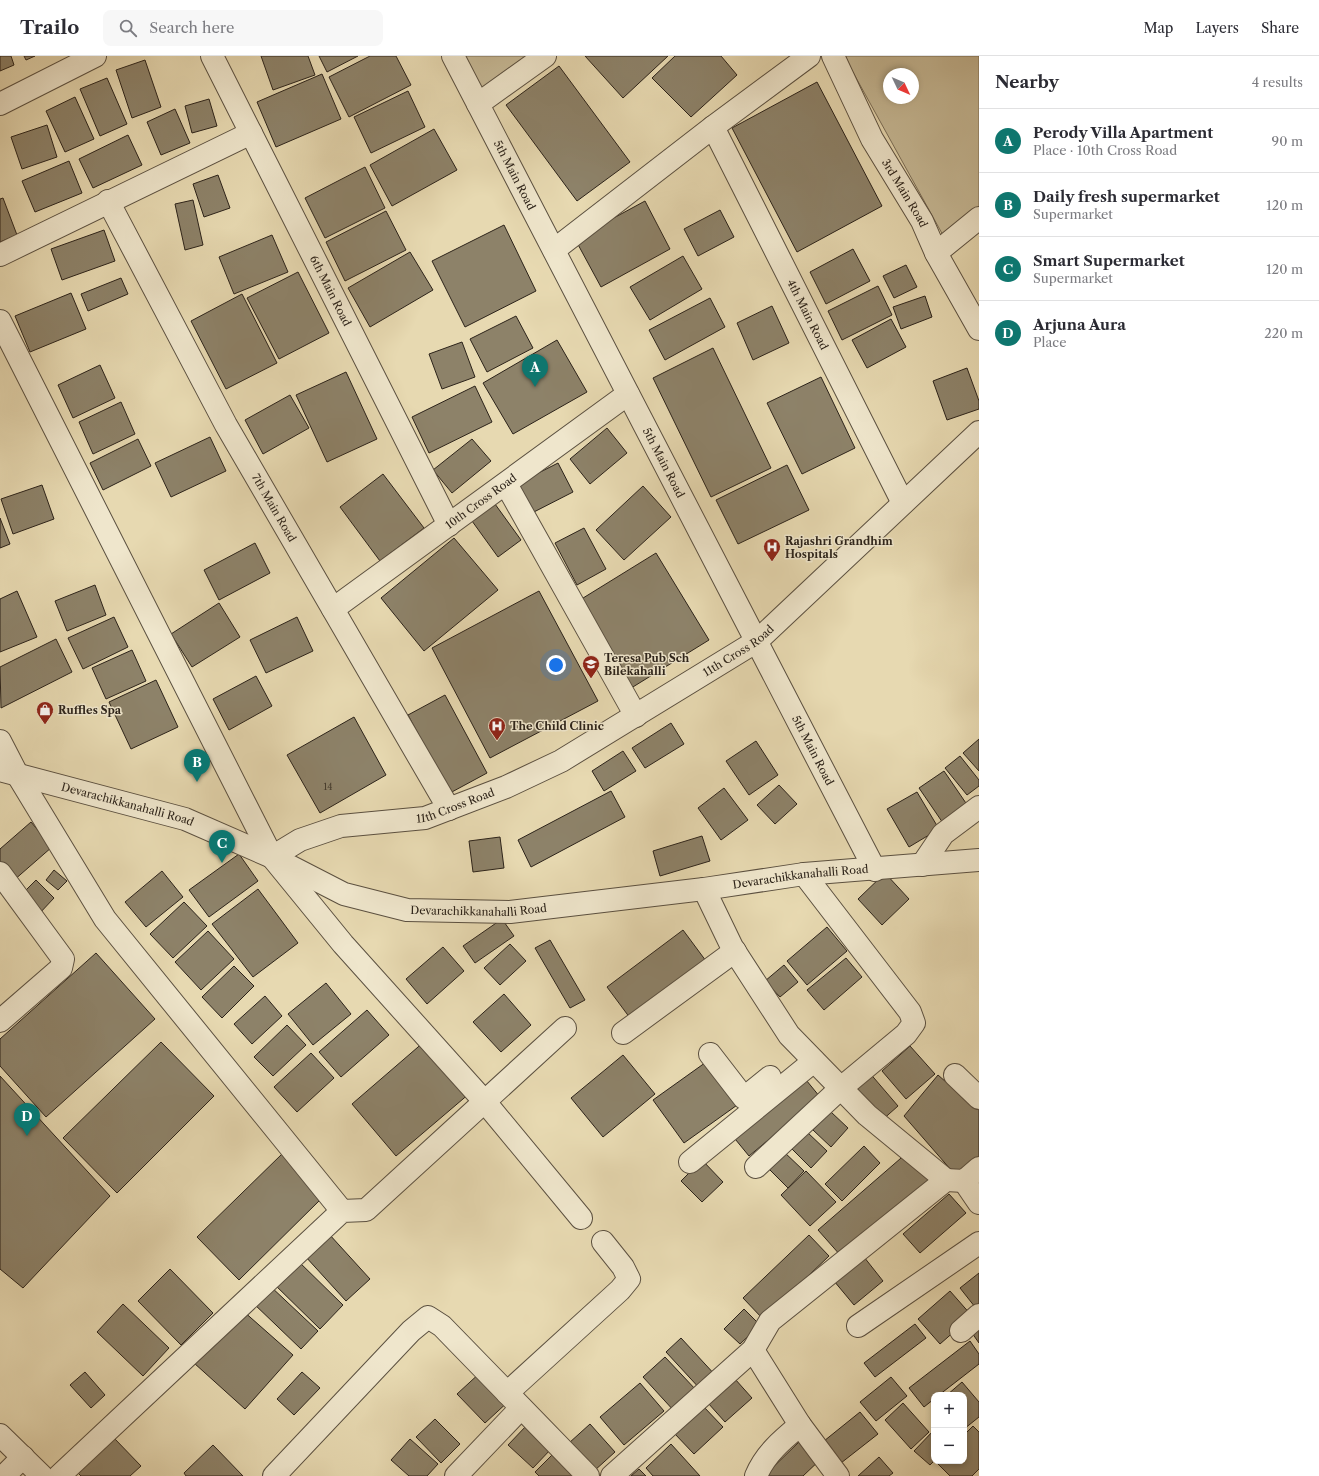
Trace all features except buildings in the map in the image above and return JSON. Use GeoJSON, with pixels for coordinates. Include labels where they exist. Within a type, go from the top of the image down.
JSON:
{"type":"FeatureCollection","features":[{"type":"Feature","properties":{"kind":"street"},"geometry":{"type":"LineString","coordinates":[[0,104],[95,56]]}},
{"type":"Feature","properties":{"kind":"street","name":"6th Main Road"},"geometry":{"type":"LineString","coordinates":[[212,56],[449,525]]}},
{"type":"Feature","properties":{"kind":"street","name":"5th Main Road"},"geometry":{"type":"LineString","coordinates":[[453,56],[875,870]]}},
{"type":"Feature","properties":{"kind":"street"},"geometry":{"type":"LineString","coordinates":[[478,104],[545,56]]}},
{"type":"Feature","properties":{"kind":"street"},"geometry":{"type":"LineString","coordinates":[[554,250],[713,127],[809,56]]}},
{"type":"Feature","properties":{"kind":"street","name":"3rd Main Road"},"geometry":{"type":"LineString","coordinates":[[833,56],[872,139],[922,221],[936,253],[979,329]]}},
{"type":"Feature","properties":{"kind":"street","name":"4th Main Road"},"geometry":{"type":"LineString","coordinates":[[713,127],[904,503]]}},
{"type":"Feature","properties":{"kind":"street"},"geometry":{"type":"LineString","coordinates":[[0,255],[251,133]]}},
{"type":"Feature","properties":{"kind":"street","name":"7th Main Road"},"geometry":{"type":"LineString","coordinates":[[108,202],[226,425],[449,809]]}},
{"type":"Feature","properties":{"kind":"street"},"geometry":{"type":"LineString","coordinates":[[936,253],[979,218]]}},
{"type":"Feature","properties":{"kind":"street"},"geometry":{"type":"LineString","coordinates":[[0,321],[272,857],[343,944],[485,1102],[581,1218]]}},
{"type":"Feature","properties":{"kind":"street","name":"10th Cross Road"},"geometry":{"type":"LineString","coordinates":[[334,609],[628,394]]}},
{"type":"Feature","properties":{"kind":"street","name":"11th Cross Road"},"geometry":{"type":"LineString","coordinates":[[272,857],[300,840],[341,826],[425,818],[506,787],[561,761],[636,716],[757,641],[979,432]]}},
{"type":"Feature","properties":{"kind":"street"},"geometry":{"type":"LineString","coordinates":[[506,484],[636,716]]}},
{"type":"Feature","properties":{"kind":"street"},"geometry":{"type":"LineString","coordinates":[[0,741],[8,772],[105,919],[342,1211]]}},
{"type":"Feature","properties":{"kind":"street","name":"Devarachikkanahalli Road"},"geometry":{"type":"LineString","coordinates":[[8,772],[185,819],[272,857],[344,894],[407,910],[510,912],[704,889],[804,874],[875,870],[979,860]]}},
{"type":"Feature","properties":{"kind":"street"},"geometry":{"type":"LineString","coordinates":[[922,865],[943,834],[979,807]]}},
{"type":"Feature","properties":{"kind":"street"},"geometry":{"type":"LineString","coordinates":[[0,873],[63,959],[61,968],[0,1020]]}},
{"type":"Feature","properties":{"kind":"street"},"geometry":{"type":"LineString","coordinates":[[756,1166],[841,1088],[906,1034],[914,1023],[910,1012],[804,874]]}},
{"type":"Feature","properties":{"kind":"street"},"geometry":{"type":"LineString","coordinates":[[704,889],[735,951],[789,1035],[867,1115],[963,1176],[979,1203]]}},
{"type":"Feature","properties":{"kind":"street"},"geometry":{"type":"LineString","coordinates":[[623,1033],[735,951]]}},
{"type":"Feature","properties":{"kind":"street"},"geometry":{"type":"LineString","coordinates":[[59,1476],[342,1211],[366,1210],[565,1028]]}},
{"type":"Feature","properties":{"kind":"street"},"geometry":{"type":"LineString","coordinates":[[710,1054],[744,1098],[809,1056]]}},
{"type":"Feature","properties":{"kind":"street"},"geometry":{"type":"LineString","coordinates":[[690,1162],[809,1056]]}},
{"type":"Feature","properties":{"kind":"street"},"geometry":{"type":"LineString","coordinates":[[955,1075],[979,1098]]}},
{"type":"Feature","properties":{"kind":"street"},"geometry":{"type":"LineString","coordinates":[[612,1476],[753,1350],[770,1321],[963,1176]]}},
{"type":"Feature","properties":{"kind":"street"},"geometry":{"type":"LineString","coordinates":[[456,1476],[514,1400],[629,1279],[623,1267],[602,1242]]}},
{"type":"Feature","properties":{"kind":"street"},"geometry":{"type":"LineString","coordinates":[[858,1326],[979,1243]]}},
{"type":"Feature","properties":{"kind":"street"},"geometry":{"type":"LineString","coordinates":[[961,1331],[979,1315]]}},
{"type":"Feature","properties":{"kind":"street"},"geometry":{"type":"LineString","coordinates":[[274,1476],[411,1331],[428,1317],[442,1326],[588,1476]]}},
{"type":"Feature","properties":{"kind":"street"},"geometry":{"type":"LineString","coordinates":[[753,1350],[800,1425],[838,1476]]}},
{"type":"Feature","properties":{"kind":"street"},"geometry":{"type":"LineString","coordinates":[[756,1476],[761,1463],[772,1449],[800,1425]]}},
{"type":"Feature","properties":{"kind":"street"},"geometry":{"type":"LineString","coordinates":[[0,1435],[42,1476]]}},
{"type":"Feature","properties":{"kind":"street"},"geometry":{"type":"LineString","coordinates":[[4,1476],[23,1457]]}},
{"type":"Feature","properties":{"kind":"shaded area"},"geometry":{"type":"Polygon","coordinates":[[[453,56],[545,56],[478,104],[453,56]]]}},
{"type":"Feature","properties":{"kind":"shaded area"},"geometry":{"type":"Polygon","coordinates":[[[844,56],[979,56],[979,207],[944,237],[844,56]]]}},
{"type":"Feature","properties":{"kind":"place","name":"Perody Villa Apartment"},"geometry":{"type":"Point","coordinates":[535,387]}},
{"type":"Feature","properties":{"kind":"place","name":"Rajashri Grandhim Hospitals"},"geometry":{"type":"Point","coordinates":[772,562]}},
{"type":"Feature","properties":{"kind":"place","name":"Teresa Pub Sch Bilekahalli"},"geometry":{"type":"Point","coordinates":[591,679]}},
{"type":"Feature","properties":{"kind":"place","name":"Ruffles Spa"},"geometry":{"type":"Point","coordinates":[45,725]}},
{"type":"Feature","properties":{"kind":"place","name":"The Child Clinic"},"geometry":{"type":"Point","coordinates":[497,741]}},
{"type":"Feature","properties":{"kind":"place","name":"Daily fresh supermarket"},"geometry":{"type":"Point","coordinates":[197,782]}},
{"type":"Feature","properties":{"kind":"place","name":"Smart Supermarket"},"geometry":{"type":"Point","coordinates":[222,863]}},
{"type":"Feature","properties":{"kind":"place","name":"Arjuna Aura"},"geometry":{"type":"Point","coordinates":[27,1136]}}]}
